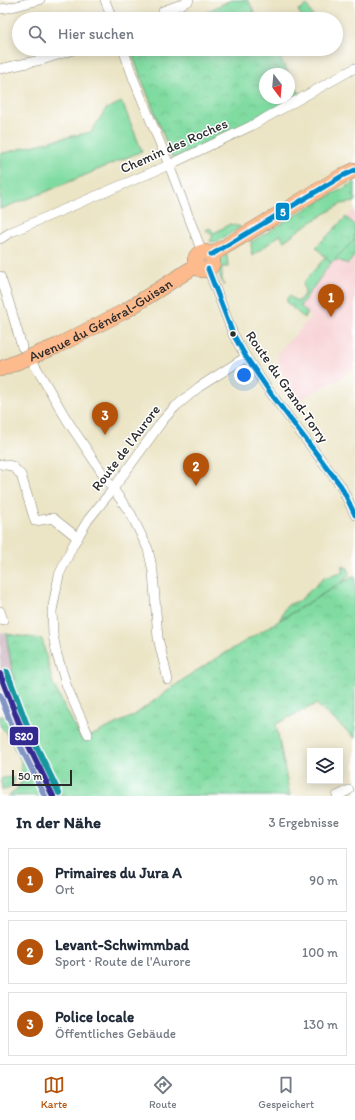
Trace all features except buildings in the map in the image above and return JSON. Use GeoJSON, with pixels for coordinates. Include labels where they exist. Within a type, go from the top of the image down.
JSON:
{"type":"FeatureCollection","features":[{"type":"Feature","properties":{"kind":"main road","name":"Avenue du Général-Guisan"},"geometry":{"type":"LineString","coordinates":[[0,369],[26,352],[57,346],[125,310],[342,176],[355,170]]}},
{"type":"Feature","properties":{"kind":"street"},"geometry":{"type":"LineString","coordinates":[[0,9],[40,0]]}},
{"type":"Feature","properties":{"kind":"street"},"geometry":{"type":"LineString","coordinates":[[105,0],[109,12]]}},
{"type":"Feature","properties":{"kind":"street"},"geometry":{"type":"LineString","coordinates":[[162,11],[189,0]]}},
{"type":"Feature","properties":{"kind":"street"},"geometry":{"type":"LineString","coordinates":[[0,70],[54,56]]}},
{"type":"Feature","properties":{"kind":"street","name":"Route du Grand-Torry"},"geometry":{"type":"LineString","coordinates":[[125,56],[169,165],[233,334],[246,357],[272,395],[341,486],[355,515]]}},
{"type":"Feature","properties":{"kind":"street","name":"Chemin des Roches"},"geometry":{"type":"LineString","coordinates":[[0,239],[19,229],[169,165],[251,126],[355,68]]}},
{"type":"Feature","properties":{"kind":"street"},"geometry":{"type":"LineString","coordinates":[[0,276],[26,352],[67,420],[131,514],[148,549],[153,572],[158,638],[168,680]]}},
{"type":"Feature","properties":{"kind":"street","name":"Route de l'Aurore"},"geometry":{"type":"LineString","coordinates":[[88,734],[67,686],[57,655],[53,635],[52,611],[59,575],[88,520],[113,489],[163,420],[175,407],[199,388],[246,357]]}},
{"type":"Feature","properties":{"kind":"street"},"geometry":{"type":"LineString","coordinates":[[0,464],[12,466],[22,475],[35,521],[53,518],[78,538]]}},
{"type":"Feature","properties":{"kind":"street"},"geometry":{"type":"LineString","coordinates":[[337,796],[349,790]]}},
{"type":"Feature","properties":{"kind":"shaded area"},"geometry":{"type":"Polygon","coordinates":[[[355,209],[355,366],[338,380],[295,401],[278,364],[278,353],[311,317],[298,308],[331,263],[316,247],[355,209]]]}},
{"type":"Feature","properties":{"kind":"shaded area"},"geometry":{"type":"Polygon","coordinates":[[[0,632],[6,634],[18,704],[44,765],[63,796],[47,796],[10,729],[0,695],[0,632]]]}},
{"type":"Feature","properties":{"kind":"green space"},"geometry":{"type":"Polygon","coordinates":[[[231,0],[248,0],[254,12],[206,12],[231,0]]]}},
{"type":"Feature","properties":{"kind":"green space"},"geometry":{"type":"Polygon","coordinates":[[[307,5],[310,12],[299,12],[298,10],[307,5]]]}},
{"type":"Feature","properties":{"kind":"green space"},"geometry":{"type":"Polygon","coordinates":[[[133,56],[279,56],[286,68],[259,68],[259,104],[283,104],[173,160],[133,56]]]}},
{"type":"Feature","properties":{"kind":"green space"},"geometry":{"type":"Polygon","coordinates":[[[295,85],[300,94],[295,97],[295,85]]]}},
{"type":"Feature","properties":{"kind":"green space"},"geometry":{"type":"Polygon","coordinates":[[[122,102],[142,151],[43,193],[0,209],[0,154],[91,132],[106,109],[122,102]]]}},
{"type":"Feature","properties":{"kind":"green space"},"geometry":{"type":"Polygon","coordinates":[[[355,182],[355,202],[341,204],[303,227],[284,241],[280,235],[252,256],[251,242],[309,207],[355,182]]]}},
{"type":"Feature","properties":{"kind":"green space"},"geometry":{"type":"Polygon","coordinates":[[[346,217],[355,225],[355,239],[331,263],[316,247],[346,217]]]}},
{"type":"Feature","properties":{"kind":"green space"},"geometry":{"type":"Polygon","coordinates":[[[230,224],[241,227],[218,241],[210,241],[213,236],[206,230],[210,228],[214,233],[230,224]]]}},
{"type":"Feature","properties":{"kind":"green space"},"geometry":{"type":"Polygon","coordinates":[[[355,228],[355,255],[348,264],[338,260],[333,261],[330,264],[300,306],[308,313],[304,318],[287,303],[287,298],[289,296],[298,302],[305,293],[303,283],[330,252],[355,228]]]}},
{"type":"Feature","properties":{"kind":"green space"},"geometry":{"type":"Polygon","coordinates":[[[227,254],[228,267],[222,267],[223,285],[218,272],[218,265],[227,254]]]}},
{"type":"Feature","properties":{"kind":"green space"},"geometry":{"type":"Polygon","coordinates":[[[342,566],[348,568],[349,575],[343,582],[280,620],[285,608],[288,605],[300,600],[324,578],[344,572],[342,566]]]}},
{"type":"Feature","properties":{"kind":"green space"},"geometry":{"type":"Polygon","coordinates":[[[355,576],[355,738],[316,704],[276,724],[290,796],[63,796],[44,765],[18,704],[6,634],[42,639],[53,684],[82,740],[133,716],[191,674],[355,576]]]}},
{"type":"Feature","properties":{"kind":"green space"},"geometry":{"type":"Polygon","coordinates":[[[0,716],[12,717],[45,793],[40,796],[7,796],[11,795],[11,793],[18,788],[21,782],[21,760],[5,731],[0,726],[0,716]]]}},
{"type":"Feature","properties":{"kind":"green space"},"geometry":{"type":"Polygon","coordinates":[[[12,777],[14,782],[12,786],[9,789],[2,790],[1,779],[12,777]]]}},
{"type":"Feature","properties":{"kind":"transit line","name":"5"},"geometry":{"type":"LineString","coordinates":[[211,255],[342,176],[355,170]]}},
{"type":"Feature","properties":{"kind":"transit line","name":"5"},"geometry":{"type":"LineString","coordinates":[[208,269],[233,334],[246,357],[272,395],[341,486],[355,515]]}},
{"type":"Feature","properties":{"kind":"transit line"},"geometry":{"type":"LineString","coordinates":[[7,672],[30,733],[59,793]]}},
{"type":"Feature","properties":{"kind":"transit line","name":"S20"},"geometry":{"type":"LineString","coordinates":[[0,674],[24,736],[53,796]]}},
{"type":"Feature","properties":{"kind":"transit line"},"geometry":{"type":"LineString","coordinates":[[0,695],[17,739],[45,796]]}},
{"type":"Feature","properties":{"kind":"place","name":"Primaires du Jura A"},"geometry":{"type":"Point","coordinates":[331,317]}},
{"type":"Feature","properties":{"kind":"place","name":"Police locale"},"geometry":{"type":"Point","coordinates":[105,435]}},
{"type":"Feature","properties":{"kind":"place","name":"Levant-Schwimmbad"},"geometry":{"type":"Point","coordinates":[196,486]}}]}
